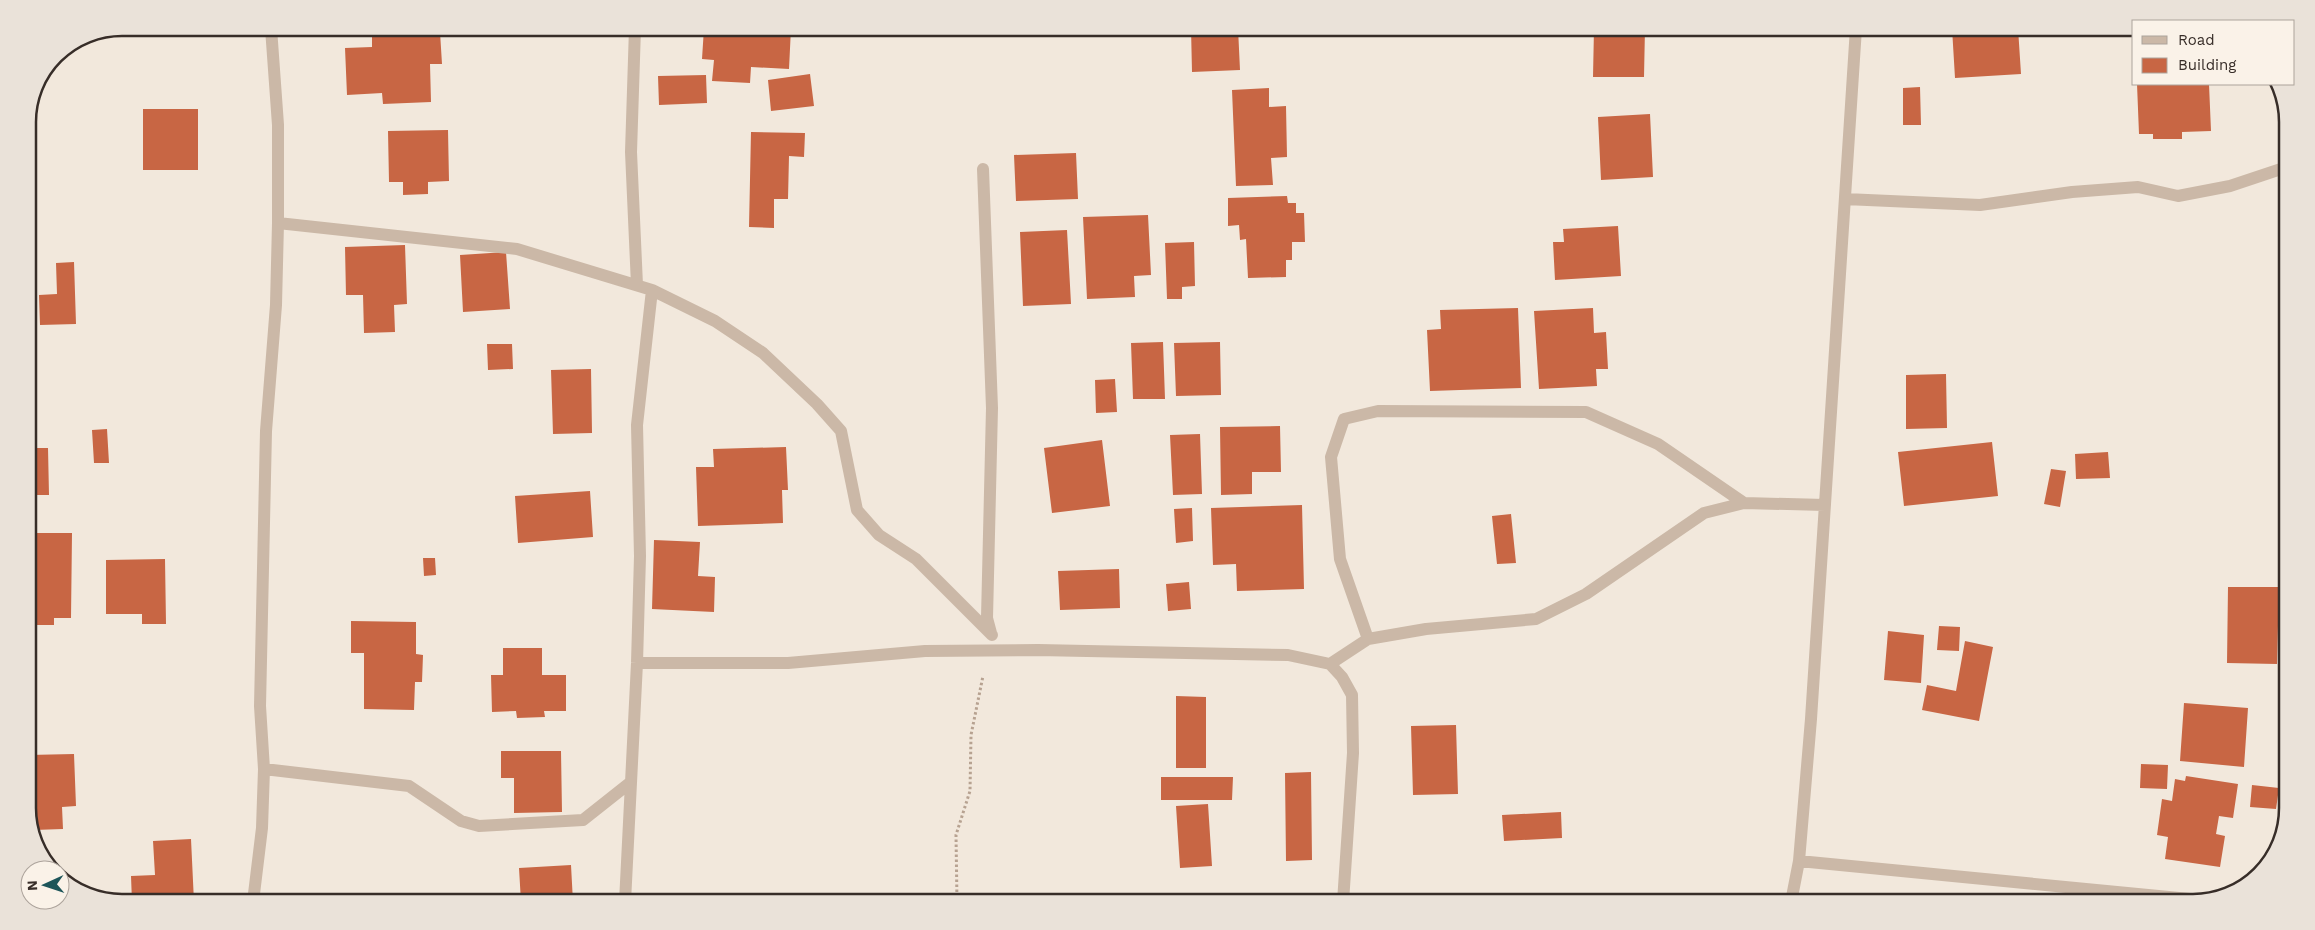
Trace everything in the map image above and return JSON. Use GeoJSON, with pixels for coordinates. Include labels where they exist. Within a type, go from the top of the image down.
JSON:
{"type":"FeatureCollection","features":[{"type":"Feature","properties":{"kind":"street"},"geometry":{"type":"LineString","coordinates":[[255,894],[262,828],[264,769],[260,706],[266,431],[276,305],[278,223],[278,125],[272,36]]}},
{"type":"Feature","properties":{"kind":"street"},"geometry":{"type":"LineString","coordinates":[[635,36],[631,152],[637,285]]}},
{"type":"Feature","properties":{"kind":"street"},"geometry":{"type":"LineString","coordinates":[[1793,894],[1800,861],[1855,36]]}},
{"type":"Feature","properties":{"kind":"street"},"geometry":{"type":"LineString","coordinates":[[983,169],[992,408],[987,618],[992,635],[992,650]]}},
{"type":"Feature","properties":{"kind":"street"},"geometry":{"type":"LineString","coordinates":[[1845,199],[1980,205],[2072,192],[2138,187],[2178,196],[2230,186],[2279,170]]}},
{"type":"Feature","properties":{"kind":"street"},"geometry":{"type":"LineString","coordinates":[[278,223],[517,249],[652,290],[715,321],[763,354],[817,404],[841,431],[857,510],[879,534],[923,565],[992,635]]}},
{"type":"Feature","properties":{"kind":"street"},"geometry":{"type":"LineString","coordinates":[[625,894],[637,663],[640,556],[637,425],[652,290]]}},
{"type":"Feature","properties":{"kind":"street"},"geometry":{"type":"LineString","coordinates":[[1368,639],[1340,559],[1331,457],[1344,419],[1378,411],[1586,412],[1658,444],[1744,503]]}},
{"type":"Feature","properties":{"kind":"street"},"geometry":{"type":"LineString","coordinates":[[1330,664],[1368,639],[1426,629],[1536,619],[1586,594],[1704,513],[1744,503],[1825,505]]}},
{"type":"Feature","properties":{"kind":"street"},"geometry":{"type":"LineString","coordinates":[[637,663],[788,663],[925,651],[992,650],[1288,655],[1330,664],[1342,677],[1352,695],[1353,753],[1344,894]]}},
{"type":"Feature","properties":{"kind":"street"},"geometry":{"type":"LineString","coordinates":[[264,769],[409,786],[461,822],[479,826],[583,820],[631,782]]}},
{"type":"Feature","properties":{"kind":"street"},"geometry":{"type":"LineString","coordinates":[[1800,861],[2138,894]]}},
{"type":"Feature","properties":{"kind":"path"},"geometry":{"type":"LineString","coordinates":[[957,894],[956,835],[970,791],[971,735],[992,650]]}},
{"type":"Feature","properties":{"kind":"building"},"geometry":{"type":"Polygon","coordinates":[[[372,36],[440,36],[442,64],[430,64],[431,102],[383,104],[382,93],[347,95],[345,48],[372,47],[372,36]]]}},
{"type":"Feature","properties":{"kind":"building"},"geometry":{"type":"Polygon","coordinates":[[[703,36],[791,36],[789,69],[751,67],[750,83],[712,81],[714,60],[702,59],[703,36]]]}},
{"type":"Feature","properties":{"kind":"building"},"geometry":{"type":"Polygon","coordinates":[[[1191,36],[1238,36],[1240,70],[1192,72],[1191,36]]]}},
{"type":"Feature","properties":{"kind":"building"},"geometry":{"type":"Polygon","coordinates":[[[1594,36],[1645,36],[1644,77],[1593,77],[1594,36]]]}},
{"type":"Feature","properties":{"kind":"building"},"geometry":{"type":"Polygon","coordinates":[[[1952,36],[2019,36],[2021,74],[1955,78],[1952,36]]]}},
{"type":"Feature","properties":{"kind":"building"},"geometry":{"type":"Polygon","coordinates":[[[810,74],[814,106],[771,111],[768,80],[810,74]]]}},
{"type":"Feature","properties":{"kind":"building"},"geometry":{"type":"Polygon","coordinates":[[[706,75],[707,103],[659,105],[658,76],[706,75]]]}},
{"type":"Feature","properties":{"kind":"building"},"geometry":{"type":"Polygon","coordinates":[[[2137,85],[2209,85],[2211,131],[2182,132],[2182,139],[2153,139],[2153,134],[2139,134],[2137,85]]]}},
{"type":"Feature","properties":{"kind":"building"},"geometry":{"type":"Polygon","coordinates":[[[1920,87],[1921,125],[1903,125],[1903,88],[1920,87]]]}},
{"type":"Feature","properties":{"kind":"building"},"geometry":{"type":"Polygon","coordinates":[[[1269,88],[1269,107],[1286,106],[1287,157],[1271,158],[1273,185],[1236,186],[1232,90],[1269,88]]]}},
{"type":"Feature","properties":{"kind":"building"},"geometry":{"type":"Polygon","coordinates":[[[143,109],[198,109],[198,170],[143,170],[143,109]]]}},
{"type":"Feature","properties":{"kind":"building"},"geometry":{"type":"Polygon","coordinates":[[[1650,114],[1653,177],[1601,180],[1598,117],[1650,114]]]}},
{"type":"Feature","properties":{"kind":"building"},"geometry":{"type":"Polygon","coordinates":[[[448,130],[449,181],[428,182],[428,194],[403,195],[403,182],[389,182],[388,131],[448,130]]]}},
{"type":"Feature","properties":{"kind":"building"},"geometry":{"type":"Polygon","coordinates":[[[751,132],[805,133],[804,157],[789,156],[788,199],[774,199],[774,228],[749,227],[751,132]]]}},
{"type":"Feature","properties":{"kind":"building"},"geometry":{"type":"Polygon","coordinates":[[[1076,153],[1078,199],[1016,201],[1014,155],[1076,153]]]}},
{"type":"Feature","properties":{"kind":"building"},"geometry":{"type":"Polygon","coordinates":[[[1287,196],[1288,203],[1296,203],[1296,213],[1304,213],[1305,242],[1292,242],[1292,260],[1286,260],[1286,277],[1248,278],[1246,239],[1240,240],[1239,225],[1228,226],[1228,198],[1287,196]]]}},
{"type":"Feature","properties":{"kind":"building"},"geometry":{"type":"Polygon","coordinates":[[[1148,215],[1151,275],[1134,276],[1135,297],[1087,299],[1083,217],[1148,215]]]}},
{"type":"Feature","properties":{"kind":"building"},"geometry":{"type":"Polygon","coordinates":[[[1618,226],[1621,276],[1555,280],[1553,242],[1564,242],[1563,229],[1618,226]]]}},
{"type":"Feature","properties":{"kind":"building"},"geometry":{"type":"Polygon","coordinates":[[[1067,230],[1071,304],[1023,306],[1020,232],[1067,230]]]}},
{"type":"Feature","properties":{"kind":"building"},"geometry":{"type":"Polygon","coordinates":[[[1194,242],[1195,286],[1182,287],[1182,299],[1167,299],[1165,243],[1194,242]]]}},
{"type":"Feature","properties":{"kind":"building"},"geometry":{"type":"Polygon","coordinates":[[[405,245],[407,304],[394,305],[395,332],[364,333],[363,295],[346,295],[345,247],[405,245]]]}},
{"type":"Feature","properties":{"kind":"building"},"geometry":{"type":"Polygon","coordinates":[[[506,252],[510,309],[463,312],[460,255],[506,252]]]}},
{"type":"Feature","properties":{"kind":"building"},"geometry":{"type":"Polygon","coordinates":[[[74,262],[76,324],[40,325],[39,295],[57,294],[56,263],[74,262]]]}},
{"type":"Feature","properties":{"kind":"building"},"geometry":{"type":"Polygon","coordinates":[[[1518,308],[1521,388],[1430,391],[1427,330],[1441,329],[1440,310],[1518,308]]]}},
{"type":"Feature","properties":{"kind":"building"},"geometry":{"type":"Polygon","coordinates":[[[1593,308],[1594,333],[1606,332],[1608,369],[1596,369],[1597,386],[1539,389],[1534,311],[1593,308]]]}},
{"type":"Feature","properties":{"kind":"building"},"geometry":{"type":"Polygon","coordinates":[[[1163,342],[1165,399],[1133,399],[1131,343],[1163,342]]]}},
{"type":"Feature","properties":{"kind":"building"},"geometry":{"type":"Polygon","coordinates":[[[1220,342],[1221,395],[1176,396],[1174,343],[1220,342]]]}},
{"type":"Feature","properties":{"kind":"building"},"geometry":{"type":"Polygon","coordinates":[[[487,344],[512,344],[513,369],[488,370],[487,344]]]}},
{"type":"Feature","properties":{"kind":"building"},"geometry":{"type":"Polygon","coordinates":[[[591,369],[592,433],[553,434],[551,370],[591,369]]]}},
{"type":"Feature","properties":{"kind":"building"},"geometry":{"type":"Polygon","coordinates":[[[1946,374],[1947,428],[1906,429],[1906,375],[1946,374]]]}},
{"type":"Feature","properties":{"kind":"building"},"geometry":{"type":"Polygon","coordinates":[[[1115,379],[1117,412],[1096,413],[1095,380],[1115,379]]]}},
{"type":"Feature","properties":{"kind":"building"},"geometry":{"type":"Polygon","coordinates":[[[1280,426],[1281,472],[1252,472],[1252,494],[1221,495],[1220,427],[1280,426]]]}},
{"type":"Feature","properties":{"kind":"building"},"geometry":{"type":"Polygon","coordinates":[[[107,429],[109,463],[94,463],[92,430],[107,429]]]}},
{"type":"Feature","properties":{"kind":"building"},"geometry":{"type":"Polygon","coordinates":[[[1200,434],[1202,494],[1173,495],[1170,435],[1200,434]]]}},
{"type":"Feature","properties":{"kind":"building"},"geometry":{"type":"Polygon","coordinates":[[[1102,440],[1110,506],[1052,513],[1044,448],[1102,440]]]}},
{"type":"Feature","properties":{"kind":"building"},"geometry":{"type":"Polygon","coordinates":[[[1992,442],[1998,496],[1904,506],[1898,452],[1992,442]]]}},
{"type":"Feature","properties":{"kind":"building"},"geometry":{"type":"Polygon","coordinates":[[[786,447],[788,490],[782,490],[783,523],[698,526],[696,467],[714,467],[713,449],[786,447]]]}},
{"type":"Feature","properties":{"kind":"building"},"geometry":{"type":"Polygon","coordinates":[[[36,448],[48,448],[49,495],[36,495],[36,448]]]}},
{"type":"Feature","properties":{"kind":"building"},"geometry":{"type":"Polygon","coordinates":[[[2108,452],[2110,478],[2076,479],[2075,454],[2108,452]]]}},
{"type":"Feature","properties":{"kind":"building"},"geometry":{"type":"Polygon","coordinates":[[[2051,469],[2066,471],[2060,507],[2044,504],[2051,469]]]}},
{"type":"Feature","properties":{"kind":"building"},"geometry":{"type":"Polygon","coordinates":[[[590,491],[593,537],[518,543],[515,496],[590,491]]]}},
{"type":"Feature","properties":{"kind":"building"},"geometry":{"type":"Polygon","coordinates":[[[1302,505],[1304,589],[1237,591],[1236,564],[1213,565],[1211,508],[1302,505]]]}},
{"type":"Feature","properties":{"kind":"building"},"geometry":{"type":"Polygon","coordinates":[[[1192,508],[1193,541],[1176,543],[1174,509],[1192,508]]]}},
{"type":"Feature","properties":{"kind":"building"},"geometry":{"type":"Polygon","coordinates":[[[1511,514],[1516,563],[1497,564],[1492,516],[1511,514]]]}},
{"type":"Feature","properties":{"kind":"building"},"geometry":{"type":"Polygon","coordinates":[[[36,533],[72,533],[71,618],[54,618],[54,625],[36,625],[36,533]]]}},
{"type":"Feature","properties":{"kind":"building"},"geometry":{"type":"Polygon","coordinates":[[[654,540],[700,542],[698,576],[715,577],[714,612],[652,609],[654,540]]]}},
{"type":"Feature","properties":{"kind":"building"},"geometry":{"type":"Polygon","coordinates":[[[423,558],[435,558],[436,575],[424,576],[423,558]]]}},
{"type":"Feature","properties":{"kind":"building"},"geometry":{"type":"Polygon","coordinates":[[[165,559],[166,624],[142,624],[142,614],[106,614],[106,560],[165,559]]]}},
{"type":"Feature","properties":{"kind":"building"},"geometry":{"type":"Polygon","coordinates":[[[1119,569],[1120,608],[1060,610],[1058,571],[1119,569]]]}},
{"type":"Feature","properties":{"kind":"building"},"geometry":{"type":"Polygon","coordinates":[[[1189,582],[1191,609],[1168,611],[1166,584],[1189,582]]]}},
{"type":"Feature","properties":{"kind":"building"},"geometry":{"type":"Polygon","coordinates":[[[2228,587],[2279,587],[2277,664],[2227,663],[2228,587]]]}},
{"type":"Feature","properties":{"kind":"building"},"geometry":{"type":"Polygon","coordinates":[[[351,621],[416,622],[416,654],[423,655],[422,682],[415,682],[414,710],[364,709],[364,653],[351,653],[351,621]]]}},
{"type":"Feature","properties":{"kind":"building"},"geometry":{"type":"Polygon","coordinates":[[[1939,626],[1960,627],[1959,651],[1937,650],[1939,626]]]}},
{"type":"Feature","properties":{"kind":"building"},"geometry":{"type":"Polygon","coordinates":[[[1888,631],[1924,635],[1921,683],[1884,680],[1888,631]]]}},
{"type":"Feature","properties":{"kind":"building"},"geometry":{"type":"Polygon","coordinates":[[[1965,641],[1993,647],[1979,721],[1922,710],[1927,685],[1956,691],[1965,641]]]}},
{"type":"Feature","properties":{"kind":"building"},"geometry":{"type":"Polygon","coordinates":[[[503,648],[542,648],[542,675],[566,675],[566,711],[544,711],[545,717],[517,718],[516,711],[492,712],[491,675],[503,675],[503,648]]]}},
{"type":"Feature","properties":{"kind":"building"},"geometry":{"type":"Polygon","coordinates":[[[1176,696],[1206,697],[1206,768],[1176,768],[1176,696]]]}},
{"type":"Feature","properties":{"kind":"building"},"geometry":{"type":"Polygon","coordinates":[[[2184,703],[2248,708],[2244,767],[2180,761],[2184,703]]]}},
{"type":"Feature","properties":{"kind":"building"},"geometry":{"type":"Polygon","coordinates":[[[1456,725],[1458,794],[1413,795],[1411,726],[1456,725]]]}},
{"type":"Feature","properties":{"kind":"building"},"geometry":{"type":"Polygon","coordinates":[[[501,751],[561,751],[562,812],[514,813],[514,778],[501,778],[501,751]]]}},
{"type":"Feature","properties":{"kind":"building"},"geometry":{"type":"Polygon","coordinates":[[[74,754],[76,806],[62,807],[63,829],[40,830],[36,814],[36,755],[74,754]]]}},
{"type":"Feature","properties":{"kind":"building"},"geometry":{"type":"Polygon","coordinates":[[[2141,764],[2168,765],[2167,789],[2140,788],[2141,764]]]}},
{"type":"Feature","properties":{"kind":"building"},"geometry":{"type":"Polygon","coordinates":[[[1311,772],[1312,860],[1286,861],[1285,773],[1311,772]]]}},
{"type":"Feature","properties":{"kind":"building"},"geometry":{"type":"Polygon","coordinates":[[[2186,776],[2238,784],[2233,818],[2219,816],[2216,834],[2225,836],[2220,867],[2165,859],[2168,837],[2157,835],[2162,799],[2172,801],[2175,779],[2185,781],[2186,776]]]}},
{"type":"Feature","properties":{"kind":"building"},"geometry":{"type":"Polygon","coordinates":[[[1161,777],[1233,777],[1232,800],[1161,800],[1161,777]]]}},
{"type":"Feature","properties":{"kind":"building"},"geometry":{"type":"Polygon","coordinates":[[[2252,785],[2279,788],[2276,809],[2250,807],[2252,785]]]}},
{"type":"Feature","properties":{"kind":"building"},"geometry":{"type":"Polygon","coordinates":[[[1208,804],[1212,866],[1180,868],[1176,806],[1208,804]]]}},
{"type":"Feature","properties":{"kind":"building"},"geometry":{"type":"Polygon","coordinates":[[[1561,812],[1562,838],[1504,841],[1502,815],[1561,812]]]}},
{"type":"Feature","properties":{"kind":"building"},"geometry":{"type":"Polygon","coordinates":[[[191,839],[194,894],[132,894],[131,876],[155,875],[153,841],[191,839]]]}},
{"type":"Feature","properties":{"kind":"building"},"geometry":{"type":"Polygon","coordinates":[[[571,865],[573,894],[521,894],[519,868],[571,865]]]}}]}
